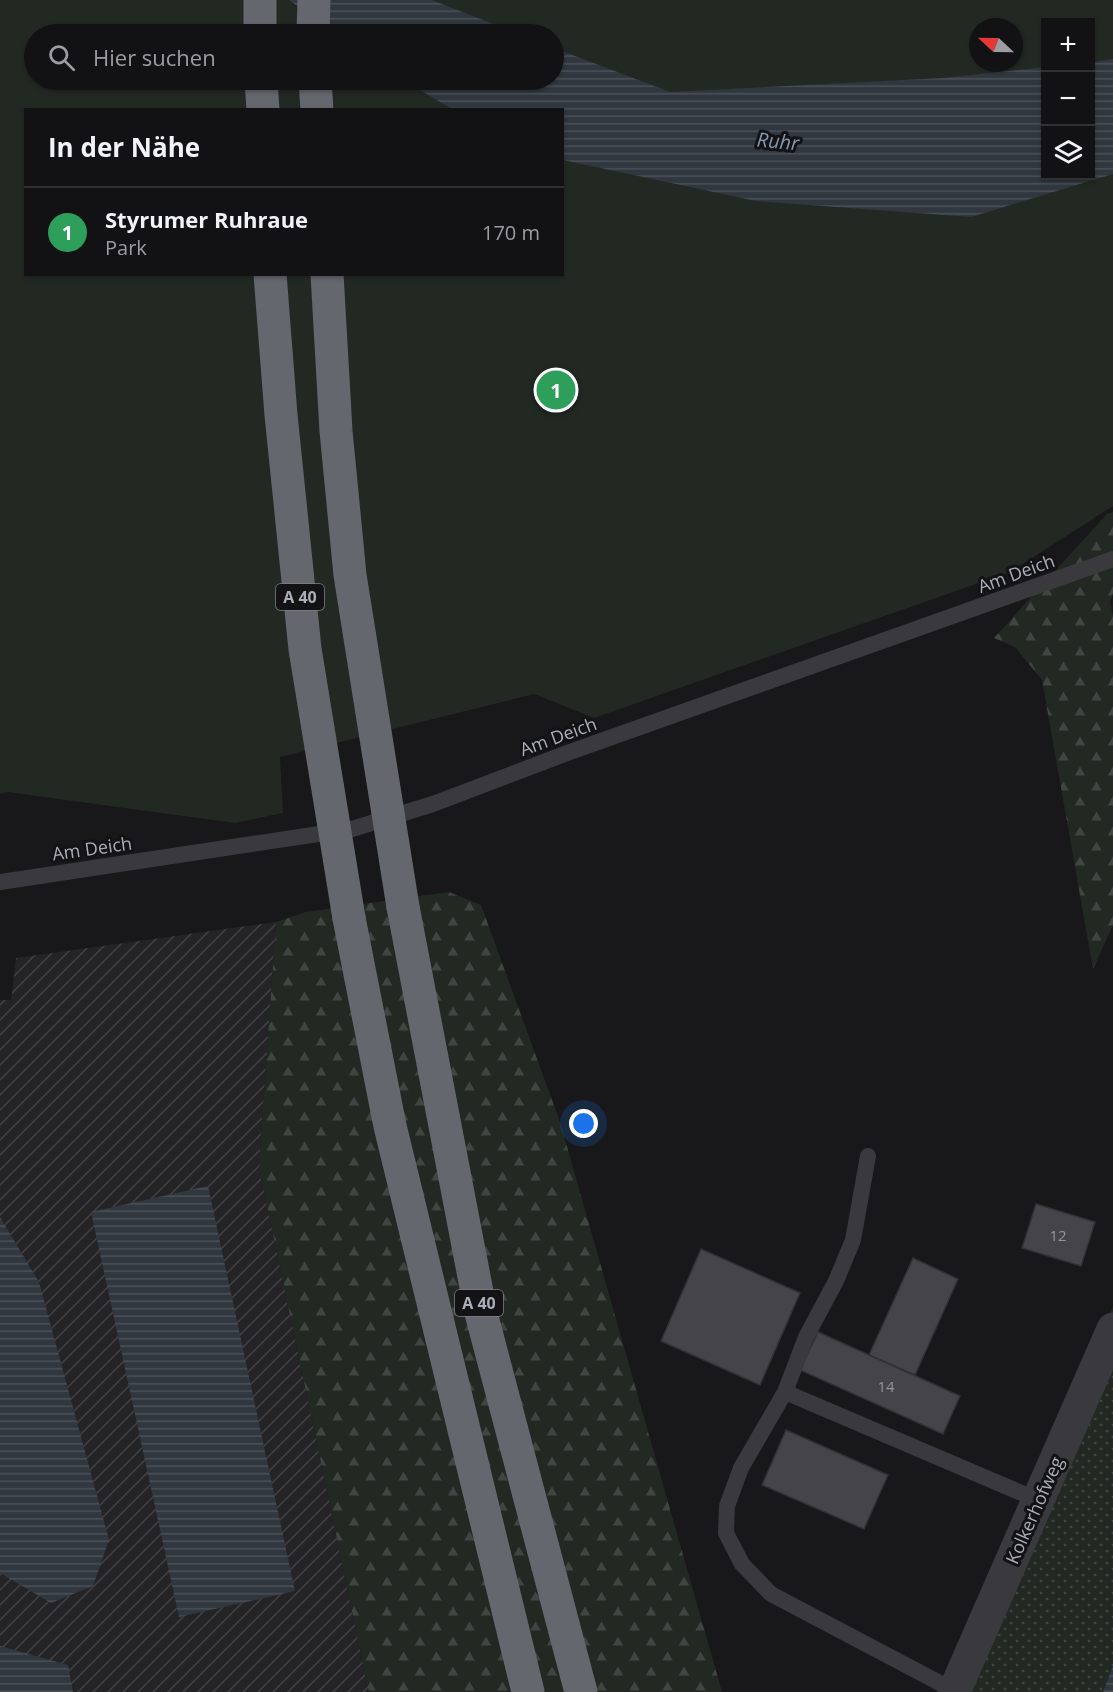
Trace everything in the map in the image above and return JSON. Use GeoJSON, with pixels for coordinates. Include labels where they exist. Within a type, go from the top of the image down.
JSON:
{"type":"FeatureCollection","features":[{"type":"Feature","properties":{"kind":"highway"},"geometry":{"type":"LineString","coordinates":[[260,0],[260,24]]}},
{"type":"Feature","properties":{"kind":"highway"},"geometry":{"type":"LineString","coordinates":[[314,0],[314,24]]}},
{"type":"Feature","properties":{"kind":"highway"},"geometry":{"type":"LineString","coordinates":[[261,90],[262,108]]}},
{"type":"Feature","properties":{"kind":"highway"},"geometry":{"type":"LineString","coordinates":[[316,90],[317,108]]}},
{"type":"Feature","properties":{"kind":"highway","name":"A 40"},"geometry":{"type":"LineString","coordinates":[[270,276],[281,415],[305,649],[349,918],[390,1126],[528,1692]]}},
{"type":"Feature","properties":{"kind":"highway","name":"A 40"},"geometry":{"type":"LineString","coordinates":[[327,276],[336,431],[350,575],[403,907],[482,1313],[581,1692]]}},
{"type":"Feature","properties":{"kind":"street","name":"Kolkerhofweg"},"geometry":{"type":"LineString","coordinates":[[955,1692],[1113,1329]]}},
{"type":"Feature","properties":{"kind":"lane","name":"Am Deich"},"geometry":{"type":"LineString","coordinates":[[0,882],[352,829],[433,804],[570,752],[1113,559]]}},
{"type":"Feature","properties":{"kind":"lane"},"geometry":{"type":"LineString","coordinates":[[868,1156],[853,1240],[836,1281],[806,1337],[785,1392],[741,1468],[726,1506],[726,1533],[742,1564],[771,1594],[955,1692]]}},
{"type":"Feature","properties":{"kind":"lane"},"geometry":{"type":"LineString","coordinates":[[785,1392],[1038,1500]]}},
{"type":"Feature","properties":{"kind":"shaded area"},"geometry":{"type":"Polygon","coordinates":[[[276,922],[259,1167],[369,1692],[0,1692],[0,1000],[11,1000],[16,958],[276,922]]]}},
{"type":"Feature","properties":{"kind":"green space"},"geometry":{"type":"Polygon","coordinates":[[[0,0],[1113,0],[1113,506],[1010,572],[594,718],[534,694],[280,757],[283,813],[235,823],[7,792],[0,794],[0,0]]]}},
{"type":"Feature","properties":{"kind":"green space"},"geometry":{"type":"Polygon","coordinates":[[[1113,512],[1113,593],[1110,602],[1113,616],[1113,925],[1093,969],[1042,680],[1015,647],[994,638],[1107,514],[1113,512]]]}},
{"type":"Feature","properties":{"kind":"green space"},"geometry":{"type":"Polygon","coordinates":[[[449,892],[481,905],[560,1122],[722,1692],[369,1692],[259,1167],[276,922],[306,912],[449,892]]]}},
{"type":"Feature","properties":{"kind":"green space"},"geometry":{"type":"Polygon","coordinates":[[[1113,1307],[1113,1666],[1103,1692],[939,1692],[1113,1307]]]}},
{"type":"Feature","properties":{"kind":"water"},"geometry":{"type":"Polygon","coordinates":[[[289,0],[432,0],[493,24],[322,24],[289,0]]]}},
{"type":"Feature","properties":{"kind":"water","name":"Ruhr"},"geometry":{"type":"Polygon","coordinates":[[[564,52],[670,92],[943,78],[999,72],[1023,72],[1023,69],[1041,67],[1041,180],[1093,180],[971,217],[756,201],[564,160],[564,108],[450,108],[420,90],[564,90],[564,52]]]}},
{"type":"Feature","properties":{"kind":"water"},"geometry":{"type":"Polygon","coordinates":[[[1113,59],[1113,174],[1095,179],[1095,61],[1113,59]]]}},
{"type":"Feature","properties":{"kind":"water"},"geometry":{"type":"Polygon","coordinates":[[[208,1186],[295,1591],[179,1617],[91,1212],[208,1186]]]}},
{"type":"Feature","properties":{"kind":"water"},"geometry":{"type":"Polygon","coordinates":[[[0,1217],[39,1282],[109,1540],[93,1586],[51,1603],[0,1573],[0,1217]]]}},
{"type":"Feature","properties":{"kind":"water"},"geometry":{"type":"Polygon","coordinates":[[[0,1646],[68,1665],[73,1692],[0,1692],[0,1646]]]}},
{"type":"Feature","properties":{"kind":"water"},"geometry":{"type":"Polygon","coordinates":[[[1113,1666],[1113,1692],[1103,1692],[1113,1666]]]}},
{"type":"Feature","properties":{"kind":"building"},"geometry":{"type":"Polygon","coordinates":[[[1036,1204],[1095,1222],[1081,1266],[1022,1248],[1036,1204]]]}},
{"type":"Feature","properties":{"kind":"building"},"geometry":{"type":"Polygon","coordinates":[[[701,1249],[800,1293],[760,1385],[661,1341],[701,1249]]]}},
{"type":"Feature","properties":{"kind":"building"},"geometry":{"type":"Polygon","coordinates":[[[913,1258],[958,1279],[915,1375],[869,1355],[913,1258]]]}},
{"type":"Feature","properties":{"kind":"building"},"geometry":{"type":"Polygon","coordinates":[[[818,1332],[960,1396],[943,1434],[800,1370],[818,1332]]]}},
{"type":"Feature","properties":{"kind":"building"},"geometry":{"type":"Polygon","coordinates":[[[786,1430],[888,1475],[864,1529],[762,1485],[786,1430]]]}},
{"type":"Feature","properties":{"kind":"place","name":"Styrumer Ruhraue"},"geometry":{"type":"Point","coordinates":[556,390]}}]}
